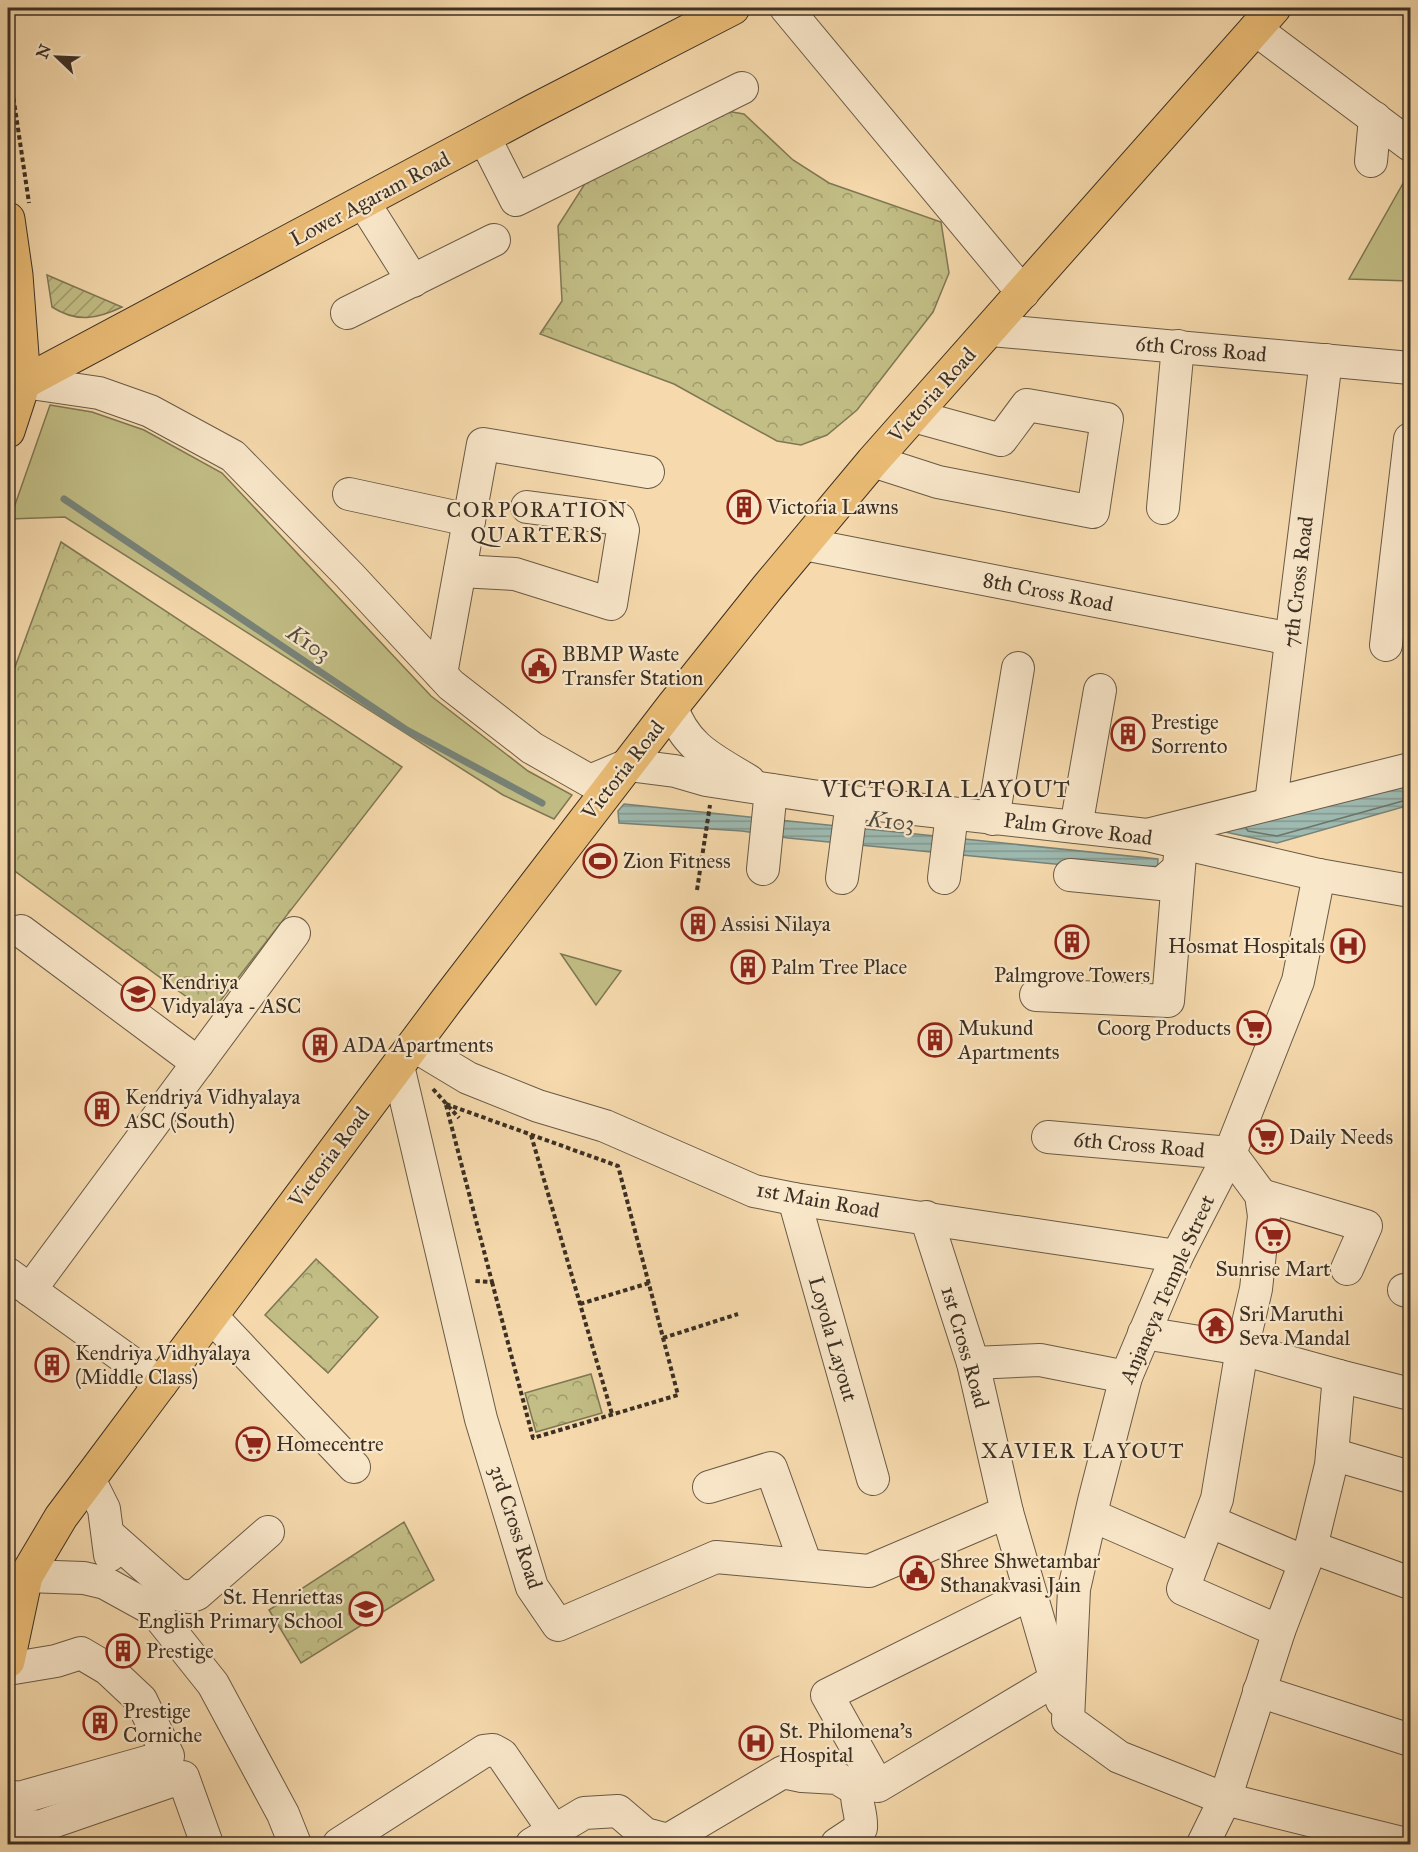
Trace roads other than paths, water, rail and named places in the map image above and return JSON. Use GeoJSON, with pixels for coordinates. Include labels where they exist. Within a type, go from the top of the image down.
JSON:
{"type":"FeatureCollection","features":[{"type":"Feature","properties":{"kind":"main road","name":"Lower Agaram Road"},"geometry":{"type":"LineString","coordinates":[[16,386],[732,8]]}},
{"type":"Feature","properties":{"kind":"main road","name":"Victoria Road"},"geometry":{"type":"LineString","coordinates":[[8,1661],[17,1573],[520,904],[610,780],[873,461],[1264,18]]}},
{"type":"Feature","properties":{"kind":"main road"},"geometry":{"type":"LineString","coordinates":[[8,431],[16,386],[16,274],[19,213]]}},
{"type":"Feature","properties":{"kind":"street"},"geometry":{"type":"LineString","coordinates":[[786,8],[1023,293]]}},
{"type":"Feature","properties":{"kind":"street"},"geometry":{"type":"LineString","coordinates":[[1264,18],[1375,118],[1410,145]]}},
{"type":"Feature","properties":{"kind":"street"},"geometry":{"type":"LineString","coordinates":[[484,137],[516,200],[742,88]]}},
{"type":"Feature","properties":{"kind":"street"},"geometry":{"type":"LineString","coordinates":[[1371,161],[1375,118]]}},
{"type":"Feature","properties":{"kind":"street"},"geometry":{"type":"LineString","coordinates":[[364,203],[413,281]]}},
{"type":"Feature","properties":{"kind":"street"},"geometry":{"type":"LineString","coordinates":[[347,314],[494,240]]}},
{"type":"Feature","properties":{"kind":"street","name":"6th Cross Road"},"geometry":{"type":"LineString","coordinates":[[991,330],[1410,368]]}},
{"type":"Feature","properties":{"kind":"street"},"geometry":{"type":"LineString","coordinates":[[1163,508],[1178,346]]}},
{"type":"Feature","properties":{"kind":"street","name":"7th Cross Road"},"geometry":{"type":"LineString","coordinates":[[1271,803],[1326,360]]}},
{"type":"Feature","properties":{"kind":"street"},"geometry":{"type":"LineString","coordinates":[[16,386],[99,393],[150,411],[233,456],[349,575],[451,685],[532,748],[610,780]]}},
{"type":"Feature","properties":{"kind":"street"},"geometry":{"type":"LineString","coordinates":[[873,461],[938,482],[1093,512],[1107,419],[1027,405],[1001,441],[914,416]]}},
{"type":"Feature","properties":{"kind":"street"},"geometry":{"type":"LineString","coordinates":[[1386,645],[1410,439]]}},
{"type":"Feature","properties":{"kind":"street"},"geometry":{"type":"LineString","coordinates":[[441,674],[483,444],[648,472]]}},
{"type":"Feature","properties":{"kind":"street"},"geometry":{"type":"LineString","coordinates":[[607,518],[614,466]]}},
{"type":"Feature","properties":{"kind":"street"},"geometry":{"type":"LineString","coordinates":[[350,494],[469,520]]}},
{"type":"Feature","properties":{"kind":"street"},"geometry":{"type":"LineString","coordinates":[[460,571],[515,574],[611,604],[622,530],[619,519],[527,507]]}},
{"type":"Feature","properties":{"kind":"street","name":"8th Cross Road"},"geometry":{"type":"LineString","coordinates":[[804,544],[1291,639]]}},
{"type":"Feature","properties":{"kind":"street"},"geometry":{"type":"LineString","coordinates":[[993,819],[1018,668]]}},
{"type":"Feature","properties":{"kind":"street"},"geometry":{"type":"LineString","coordinates":[[1076,827],[1100,690]]}},
{"type":"Feature","properties":{"kind":"street"},"geometry":{"type":"LineString","coordinates":[[672,707],[681,729],[697,748],[767,796],[764,859]]}},
{"type":"Feature","properties":{"kind":"street"},"geometry":{"type":"LineString","coordinates":[[1147,835],[1410,769]]}},
{"type":"Feature","properties":{"kind":"street","name":"Palm Grove Road"},"geometry":{"type":"LineString","coordinates":[[610,780],[675,771],[767,796],[847,839],[948,846],[993,819],[1147,835],[1180,856],[1319,875],[1410,891]]}},
{"type":"Feature","properties":{"kind":"street"},"geometry":{"type":"LineString","coordinates":[[1070,875],[1161,884],[1180,856]]}},
{"type":"Feature","properties":{"kind":"street"},"geometry":{"type":"LineString","coordinates":[[1036,996],[1168,1001],[1180,856]]}},
{"type":"Feature","properties":{"kind":"street","name":"Anjaneya Temple Street"},"geometry":{"type":"LineString","coordinates":[[1068,1720],[1074,1589],[1126,1377],[1177,1256],[1230,1153],[1298,981],[1319,875]]}},
{"type":"Feature","properties":{"kind":"street"},"geometry":{"type":"LineString","coordinates":[[21,931],[198,1063]]}},
{"type":"Feature","properties":{"kind":"street"},"geometry":{"type":"LineString","coordinates":[[160,1384],[19,1282],[198,1063],[294,933]]}},
{"type":"Feature","properties":{"kind":"street","name":"1st Main Road"},"geometry":{"type":"LineString","coordinates":[[406,1056],[468,1077],[528,1102],[605,1126],[754,1191],[794,1199],[1177,1256]]}},
{"type":"Feature","properties":{"kind":"street","name":"3rd Cross Road"},"geometry":{"type":"LineString","coordinates":[[406,1056],[448,1279],[482,1419],[532,1587],[558,1625],[716,1557],[869,1572],[1007,1512]]}},
{"type":"Feature","properties":{"kind":"street","name":"6th Cross Road"},"geometry":{"type":"LineString","coordinates":[[1048,1137],[1230,1153]]}},
{"type":"Feature","properties":{"kind":"street"},"geometry":{"type":"LineString","coordinates":[[1230,1153],[1261,1195],[1264,1216],[1256,1289],[1242,1349],[1217,1499],[1183,1589],[1279,1631]]}},
{"type":"Feature","properties":{"kind":"street"},"geometry":{"type":"LineString","coordinates":[[1261,1195],[1366,1226],[1347,1269]]}},
{"type":"Feature","properties":{"kind":"street","name":"Loyola Layout"},"geometry":{"type":"LineString","coordinates":[[794,1199],[873,1479]]}},
{"type":"Feature","properties":{"kind":"street","name":"1st Cross Road"},"geometry":{"type":"LineString","coordinates":[[926,1217],[973,1363],[1007,1512],[1068,1720]]}},
{"type":"Feature","properties":{"kind":"street"},"geometry":{"type":"LineString","coordinates":[[211,1316],[354,1467]]}},
{"type":"Feature","properties":{"kind":"street"},"geometry":{"type":"LineString","coordinates":[[1144,1333],[1242,1349],[1410,1394]]}},
{"type":"Feature","properties":{"kind":"street"},"geometry":{"type":"LineString","coordinates":[[973,1363],[1040,1360],[1126,1377]]}},
{"type":"Feature","properties":{"kind":"street"},"geometry":{"type":"LineString","coordinates":[[1203,1845],[1225,1798],[1279,1631],[1308,1554],[1331,1465],[1340,1376]]}},
{"type":"Feature","properties":{"kind":"street"},"geometry":{"type":"LineString","coordinates":[[1332,1454],[1410,1477]]}},
{"type":"Feature","properties":{"kind":"street"},"geometry":{"type":"LineString","coordinates":[[709,1486],[771,1468],[806,1565]]}},
{"type":"Feature","properties":{"kind":"street"},"geometry":{"type":"LineString","coordinates":[[89,1479],[104,1509],[108,1534],[110,1559],[105,1583]]}},
{"type":"Feature","properties":{"kind":"street"},"geometry":{"type":"LineString","coordinates":[[1091,1515],[1194,1560]]}},
{"type":"Feature","properties":{"kind":"street"},"geometry":{"type":"LineString","coordinates":[[1209,1521],[1308,1554],[1410,1583]]}},
{"type":"Feature","properties":{"kind":"street"},"geometry":{"type":"LineString","coordinates":[[108,1534],[176,1594],[188,1597],[197,1594],[268,1532]]}},
{"type":"Feature","properties":{"kind":"street"},"geometry":{"type":"LineString","coordinates":[[17,1573],[84,1578],[105,1583],[154,1610],[213,1684],[283,1814],[295,1845]]}},
{"type":"Feature","properties":{"kind":"street"},"geometry":{"type":"LineString","coordinates":[[837,1845],[861,1828],[862,1817],[856,1802],[865,1784],[827,1695],[1030,1594]]}},
{"type":"Feature","properties":{"kind":"street"},"geometry":{"type":"LineString","coordinates":[[8,1669],[56,1661],[81,1653],[108,1670],[141,1700],[168,1756],[20,1798],[8,1796]]}},
{"type":"Feature","properties":{"kind":"street"},"geometry":{"type":"LineString","coordinates":[[339,1845],[484,1750],[493,1750],[502,1755],[543,1838],[584,1813],[618,1811],[645,1834],[668,1840],[783,1772],[878,1785],[1055,1680]]}},
{"type":"Feature","properties":{"kind":"street"},"geometry":{"type":"LineString","coordinates":[[1259,1691],[1410,1740]]}},
{"type":"Feature","properties":{"kind":"street"},"geometry":{"type":"LineString","coordinates":[[1068,1720],[1119,1757],[1225,1798],[1406,1845]]}},
{"type":"Feature","properties":{"kind":"street"},"geometry":{"type":"LineString","coordinates":[[16,1833],[183,1777],[207,1845]]}},
{"type":"Feature","properties":{"kind":"water"},"geometry":{"type":"Polygon","coordinates":[[[1410,776],[1410,805],[1277,843],[1211,829],[1410,776]]]}},
{"type":"Feature","properties":{"kind":"water"},"geometry":{"type":"Polygon","coordinates":[[[624,804],[1158,859],[1157,874],[788,838],[742,831],[619,823],[618,811],[624,804]]]}},
{"type":"Feature","properties":{"kind":"waterway","name":"K103"},"geometry":{"type":"LineString","coordinates":[[64,499],[405,729],[542,803]]}},
{"type":"Feature","properties":{"kind":"place","name":"Victoria Lawns"},"geometry":{"type":"Point","coordinates":[744,507]}},
{"type":"Feature","properties":{"kind":"place","name":"BBMP Waste Transfer Station"},"geometry":{"type":"Point","coordinates":[539,666]}},
{"type":"Feature","properties":{"kind":"place","name":"Prestige Sorrento"},"geometry":{"type":"Point","coordinates":[1128,734]}},
{"type":"Feature","properties":{"kind":"place","name":"Zion Fitness"},"geometry":{"type":"Point","coordinates":[600,861]}},
{"type":"Feature","properties":{"kind":"place","name":"Assisi Nilaya"},"geometry":{"type":"Point","coordinates":[698,924]}},
{"type":"Feature","properties":{"kind":"place","name":"Palmgrove Towers"},"geometry":{"type":"Point","coordinates":[1072,942]}},
{"type":"Feature","properties":{"kind":"place","name":"Hosmat Hospitals"},"geometry":{"type":"Point","coordinates":[1348,946]}},
{"type":"Feature","properties":{"kind":"place","name":"Palm Tree Place"},"geometry":{"type":"Point","coordinates":[748,967]}},
{"type":"Feature","properties":{"kind":"place","name":"Kendriya Vidyalaya - ASC"},"geometry":{"type":"Point","coordinates":[138,994]}},
{"type":"Feature","properties":{"kind":"place","name":"Coorg Products"},"geometry":{"type":"Point","coordinates":[1254,1028]}},
{"type":"Feature","properties":{"kind":"place","name":"Mukund Apartments"},"geometry":{"type":"Point","coordinates":[935,1040]}},
{"type":"Feature","properties":{"kind":"place","name":"ADA Apartments"},"geometry":{"type":"Point","coordinates":[320,1045]}},
{"type":"Feature","properties":{"kind":"place","name":"Kendriya Vidhyalaya ASC (South)"},"geometry":{"type":"Point","coordinates":[102,1109]}},
{"type":"Feature","properties":{"kind":"place","name":"Daily Needs"},"geometry":{"type":"Point","coordinates":[1266,1137]}},
{"type":"Feature","properties":{"kind":"place","name":"Sunrise Mart"},"geometry":{"type":"Point","coordinates":[1273,1236]}},
{"type":"Feature","properties":{"kind":"place","name":"Sri Maruthi Seva Mandal"},"geometry":{"type":"Point","coordinates":[1216,1326]}},
{"type":"Feature","properties":{"kind":"place","name":"Kendriya Vidhyalaya (Middle Class)"},"geometry":{"type":"Point","coordinates":[52,1365]}},
{"type":"Feature","properties":{"kind":"place","name":"Homecentre"},"geometry":{"type":"Point","coordinates":[253,1444]}},
{"type":"Feature","properties":{"kind":"place","name":"Shree Shwetambar Sthanakvasi Jain"},"geometry":{"type":"Point","coordinates":[917,1573]}},
{"type":"Feature","properties":{"kind":"place","name":"St. Henriettas English Primary School"},"geometry":{"type":"Point","coordinates":[366,1609]}},
{"type":"Feature","properties":{"kind":"place","name":"Prestige"},"geometry":{"type":"Point","coordinates":[123,1651]}},
{"type":"Feature","properties":{"kind":"place","name":"Prestige Corniche"},"geometry":{"type":"Point","coordinates":[100,1723]}},
{"type":"Feature","properties":{"kind":"place","name":"St. Philomena's Hospital"},"geometry":{"type":"Point","coordinates":[756,1743]}},
{"type":"Feature","properties":{"kind":"district","name":"CORPORATION QUARTERS"},"geometry":{"type":"Point","coordinates":[537,522]}},
{"type":"Feature","properties":{"kind":"district","name":"VICTORIA LAYOUT"},"geometry":{"type":"Point","coordinates":[946,789]}},
{"type":"Feature","properties":{"kind":"district","name":"XAVIER LAYOUT"},"geometry":{"type":"Point","coordinates":[1083,1450]}}]}
